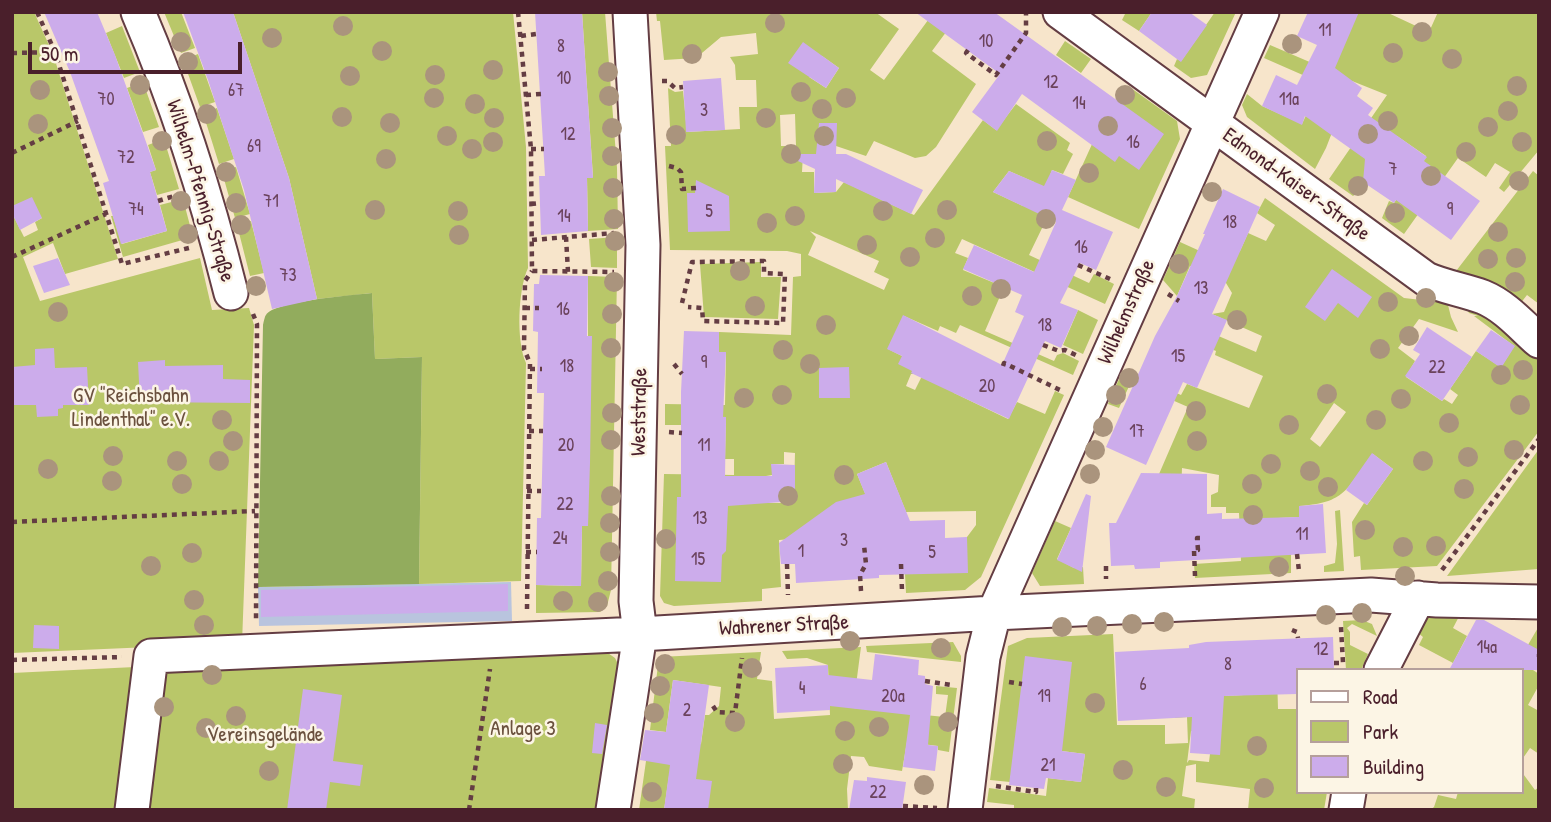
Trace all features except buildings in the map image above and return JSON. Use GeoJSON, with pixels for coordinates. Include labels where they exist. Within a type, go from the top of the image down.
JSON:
{"type":"FeatureCollection","features":[{"type":"Feature","properties":{"kind":"street","name":"Wilhelm-Pfennig-Straße"},"geometry":{"type":"LineString","coordinates":[[138,12],[162,69],[191,155],[211,216],[231,293]]}},
{"type":"Feature","properties":{"kind":"street","name":"Weststraße"},"geometry":{"type":"LineString","coordinates":[[613,810],[640,635],[636,601],[643,245],[639,132],[630,12]]}},
{"type":"Feature","properties":{"kind":"street","name":"Edmond-Kaiser-Straße"},"geometry":{"type":"LineString","coordinates":[[1060,12],[1426,279],[1499,305],[1539,341]]}},
{"type":"Feature","properties":{"kind":"street","name":"Wilhelmstraße"},"geometry":{"type":"LineString","coordinates":[[953,808],[994,613],[1262,12]]}},
{"type":"Feature","properties":{"kind":"street","name":"Wahrener Straße"},"geometry":{"type":"LineString","coordinates":[[151,656],[640,635],[994,613],[1361,595],[1539,603]]}},
{"type":"Feature","properties":{"kind":"street"},"geometry":{"type":"LineString","coordinates":[[1382,668],[1418,598]]}},
{"type":"Feature","properties":{"kind":"street"},"geometry":{"type":"LineString","coordinates":[[132,810],[151,656]]}},
{"type":"Feature","properties":{"kind":"path"},"geometry":{"type":"LineString","coordinates":[[37,12],[55,52],[122,264],[200,246]]}},
{"type":"Feature","properties":{"kind":"path"},"geometry":{"type":"LineString","coordinates":[[518,12],[531,149],[532,271],[525,281],[524,349],[530,363],[526,640]]}},
{"type":"Feature","properties":{"kind":"path"},"geometry":{"type":"LineString","coordinates":[[968,50],[965,52],[996,75],[1026,33],[1026,12]]}},
{"type":"Feature","properties":{"kind":"path"},"geometry":{"type":"LineString","coordinates":[[521,36],[536,34]]}},
{"type":"Feature","properties":{"kind":"path"},"geometry":{"type":"LineString","coordinates":[[12,53],[55,52]]}},
{"type":"Feature","properties":{"kind":"path"},"geometry":{"type":"LineString","coordinates":[[657,82],[667,81],[675,88],[683,87]]}},
{"type":"Feature","properties":{"kind":"path"},"geometry":{"type":"LineString","coordinates":[[526,95],[541,94]]}},
{"type":"Feature","properties":{"kind":"path"},"geometry":{"type":"LineString","coordinates":[[12,153],[78,121]]}},
{"type":"Feature","properties":{"kind":"path"},"geometry":{"type":"LineString","coordinates":[[531,149],[544,149]]}},
{"type":"Feature","properties":{"kind":"path"},"geometry":{"type":"LineString","coordinates":[[660,166],[677,168],[681,172],[682,188],[696,188]]}},
{"type":"Feature","properties":{"kind":"path"},"geometry":{"type":"LineString","coordinates":[[531,204],[540,203]]}},
{"type":"Feature","properties":{"kind":"path"},"geometry":{"type":"LineString","coordinates":[[12,257],[106,214]]}},
{"type":"Feature","properties":{"kind":"path"},"geometry":{"type":"LineString","coordinates":[[531,240],[622,233]]}},
{"type":"Feature","properties":{"kind":"path"},"geometry":{"type":"LineString","coordinates":[[566,237],[568,272]]}},
{"type":"Feature","properties":{"kind":"path"},"geometry":{"type":"LineString","coordinates":[[681,303],[692,262],[764,261],[764,273],[785,274],[783,323],[703,321],[702,308],[688,307]]}},
{"type":"Feature","properties":{"kind":"path"},"geometry":{"type":"LineString","coordinates":[[1079,265],[1115,282]]}},
{"type":"Feature","properties":{"kind":"path"},"geometry":{"type":"LineString","coordinates":[[532,271],[621,272]]}},
{"type":"Feature","properties":{"kind":"path"},"geometry":{"type":"LineString","coordinates":[[231,293],[251,305],[257,324],[256,651]]}},
{"type":"Feature","properties":{"kind":"path"},"geometry":{"type":"LineString","coordinates":[[525,308],[539,308]]}},
{"type":"Feature","properties":{"kind":"path"},"geometry":{"type":"LineString","coordinates":[[1044,345],[1086,359]]}},
{"type":"Feature","properties":{"kind":"path"},"geometry":{"type":"LineString","coordinates":[[1003,366],[1004,363],[1065,392]]}},
{"type":"Feature","properties":{"kind":"path"},"geometry":{"type":"LineString","coordinates":[[530,369],[542,369]]}},
{"type":"Feature","properties":{"kind":"path"},"geometry":{"type":"LineString","coordinates":[[529,431],[543,431]]}},
{"type":"Feature","properties":{"kind":"path"},"geometry":{"type":"LineString","coordinates":[[1418,598],[1436,578],[1539,439]]}},
{"type":"Feature","properties":{"kind":"path"},"geometry":{"type":"LineString","coordinates":[[527,491],[541,491]]}},
{"type":"Feature","properties":{"kind":"path"},"geometry":{"type":"LineString","coordinates":[[12,522],[256,511]]}},
{"type":"Feature","properties":{"kind":"path"},"geometry":{"type":"LineString","coordinates":[[1195,583],[1194,550],[1198,550],[1197,538],[1200,538]]}},
{"type":"Feature","properties":{"kind":"path"},"geometry":{"type":"LineString","coordinates":[[861,595],[860,575],[866,564],[864,545]]}},
{"type":"Feature","properties":{"kind":"path"},"geometry":{"type":"LineString","coordinates":[[526,552],[537,552]]}},
{"type":"Feature","properties":{"kind":"path"},"geometry":{"type":"LineString","coordinates":[[787,564],[789,599]]}},
{"type":"Feature","properties":{"kind":"path"},"geometry":{"type":"LineString","coordinates":[[901,564],[903,599]]}},
{"type":"Feature","properties":{"kind":"path"},"geometry":{"type":"LineString","coordinates":[[1334,663],[1343,663],[1341,617]]}},
{"type":"Feature","properties":{"kind":"path"},"geometry":{"type":"LineString","coordinates":[[713,706],[717,712],[734,713],[743,653],[741,628]]}},
{"type":"Feature","properties":{"kind":"path"},"geometry":{"type":"LineString","coordinates":[[470,810],[492,641]]}},
{"type":"Feature","properties":{"kind":"path"},"geometry":{"type":"LineString","coordinates":[[12,660],[151,656]]}},
{"type":"Feature","properties":{"kind":"path"},"geometry":{"type":"LineString","coordinates":[[925,681],[958,685]]}},
{"type":"Feature","properties":{"kind":"path"},"geometry":{"type":"LineString","coordinates":[[989,785],[1036,792],[1036,788]]}},
{"type":"Feature","properties":{"kind":"path"},"geometry":{"type":"LineString","coordinates":[[903,806],[953,808]]}},
{"type":"Feature","properties":{"kind":"shaded area"},"geometry":{"type":"Polygon","coordinates":[[[511,582],[512,621],[259,626],[258,587],[511,582]]]}},
{"type":"Feature","properties":{"kind":"green space","name":"GV \"Reichsbahn Lindenthal\" e.V."},"geometry":{"type":"Polygon","coordinates":[[[12,12],[34,12],[53,54],[118,259],[65,274],[53,243],[23,257],[40,301],[200,258],[212,310],[249,308],[254,325],[242,643],[12,653],[12,213],[24,237],[38,230],[35,222],[42,218],[12,206],[12,12]]]}},
{"type":"Feature","properties":{"kind":"green space"},"geometry":{"type":"Polygon","coordinates":[[[164,12],[181,12],[195,48],[181,53],[164,12]]]}},
{"type":"Feature","properties":{"kind":"green space"},"geometry":{"type":"Polygon","coordinates":[[[233,12],[513,12],[526,147],[528,268],[522,289],[520,315],[521,342],[526,363],[521,581],[419,584],[422,357],[375,359],[372,293],[317,299],[289,178],[233,12]]]}},
{"type":"Feature","properties":{"kind":"green space"},"geometry":{"type":"Polygon","coordinates":[[[582,12],[605,12],[617,168],[618,229],[588,231],[587,178],[593,177],[582,12]]]}},
{"type":"Feature","properties":{"kind":"green space"},"geometry":{"type":"Polygon","coordinates":[[[656,12],[875,12],[899,29],[870,70],[884,80],[934,12],[961,12],[932,51],[976,84],[936,147],[926,156],[915,158],[874,141],[866,156],[836,146],[836,154],[803,154],[802,172],[814,172],[814,193],[836,192],[844,182],[914,215],[983,120],[996,130],[1016,104],[1070,143],[1067,150],[1073,154],[1063,174],[1052,170],[1046,187],[1059,193],[1029,255],[1089,283],[1094,274],[1114,284],[1105,304],[962,239],[955,253],[968,258],[963,270],[1004,287],[985,331],[1054,361],[1057,355],[1063,353],[1079,361],[1073,375],[960,325],[956,333],[940,326],[938,331],[904,316],[888,349],[902,356],[915,372],[911,374],[906,386],[915,390],[934,352],[954,393],[1008,419],[1017,402],[1045,414],[1055,391],[1064,395],[981,577],[965,590],[906,593],[905,574],[967,537],[976,525],[976,511],[906,512],[886,462],[857,474],[872,510],[820,537],[779,540],[781,587],[762,589],[762,601],[674,606],[664,603],[660,596],[664,474],[734,475],[734,459],[725,459],[726,417],[683,416],[682,425],[665,425],[665,404],[725,405],[726,353],[719,352],[719,332],[791,335],[793,277],[801,276],[801,254],[787,251],[670,250],[665,146],[671,146],[668,88],[675,92],[683,91],[687,132],[740,129],[739,107],[757,107],[756,80],[736,80],[735,65],[730,57],[758,54],[756,33],[721,37],[696,58],[664,60],[660,21],[657,21],[656,12]],[[822,56],[809,77],[826,88],[839,68],[822,56]],[[795,114],[780,115],[781,146],[796,146],[795,114]],[[1009,171],[993,192],[1023,206],[1034,182],[1009,171]],[[810,231],[816,237],[808,255],[884,290],[889,279],[874,272],[879,261],[810,231]],[[784,452],[784,464],[772,464],[772,475],[760,477],[761,503],[782,503],[782,490],[794,490],[795,453],[784,452]]]}},
{"type":"Feature","properties":{"kind":"green space"},"geometry":{"type":"Polygon","coordinates":[[[1126,12],[1152,12],[1139,31],[1122,20],[1126,12]]]}},
{"type":"Feature","properties":{"kind":"green space"},"geometry":{"type":"Polygon","coordinates":[[[1215,12],[1236,12],[1207,75],[1191,78],[1174,66],[1177,59],[1181,61],[1215,12]]]}},
{"type":"Feature","properties":{"kind":"green space"},"geometry":{"type":"Polygon","coordinates":[[[1321,12],[1386,12],[1429,32],[1438,12],[1539,12],[1539,150],[1504,192],[1499,188],[1510,172],[1495,163],[1486,177],[1458,158],[1404,234],[1382,218],[1389,201],[1394,203],[1426,156],[1397,136],[1370,159],[1365,183],[1367,185],[1353,196],[1329,179],[1387,95],[1352,81],[1315,169],[1247,117],[1242,105],[1247,94],[1262,106],[1302,124],[1321,83],[1264,58],[1270,45],[1333,72],[1321,12]]]}},
{"type":"Feature","properties":{"kind":"green space"},"geometry":{"type":"Polygon","coordinates":[[[122,26],[140,72],[124,78],[106,33],[122,26]]]}},
{"type":"Feature","properties":{"kind":"green space"},"geometry":{"type":"Polygon","coordinates":[[[1065,41],[1091,59],[1081,73],[1056,55],[1065,41]]]}},
{"type":"Feature","properties":{"kind":"green space"},"geometry":{"type":"Polygon","coordinates":[[[198,54],[215,102],[200,107],[183,60],[198,54]]]}},
{"type":"Feature","properties":{"kind":"green space"},"geometry":{"type":"Polygon","coordinates":[[[143,82],[159,127],[143,132],[127,88],[143,82]]]}},
{"type":"Feature","properties":{"kind":"green space"},"geometry":{"type":"Polygon","coordinates":[[[1131,88],[1177,121],[1180,139],[1139,229],[1068,197],[1093,142],[1131,88]]]}},
{"type":"Feature","properties":{"kind":"green space"},"geometry":{"type":"Polygon","coordinates":[[[217,108],[234,159],[219,164],[203,113],[217,108]]]}},
{"type":"Feature","properties":{"kind":"green space"},"geometry":{"type":"Polygon","coordinates":[[[164,139],[179,189],[157,195],[150,172],[156,170],[148,145],[164,139]]]}},
{"type":"Feature","properties":{"kind":"green space"},"geometry":{"type":"Polygon","coordinates":[[[236,167],[250,214],[235,218],[222,172],[236,167]]]}},
{"type":"Feature","properties":{"kind":"green space"},"geometry":{"type":"Polygon","coordinates":[[[1533,171],[1539,176],[1539,304],[1527,295],[1516,309],[1453,275],[1533,171]]]}},
{"type":"Feature","properties":{"kind":"green space"},"geometry":{"type":"Polygon","coordinates":[[[1265,198],[1404,298],[1448,305],[1458,332],[1419,319],[1398,348],[1415,361],[1406,377],[1442,401],[1444,399],[1452,404],[1458,395],[1450,389],[1476,351],[1501,367],[1514,346],[1474,316],[1478,316],[1469,313],[1466,308],[1467,300],[1539,350],[1539,431],[1437,566],[1361,570],[1360,556],[1354,557],[1352,522],[1364,503],[1367,505],[1393,469],[1373,454],[1344,492],[1327,502],[1299,506],[1299,517],[1278,518],[1291,554],[1291,573],[1195,578],[1194,564],[1241,561],[1239,513],[1226,513],[1226,507],[1211,507],[1211,495],[1218,492],[1219,475],[1182,468],[1181,494],[1156,481],[1188,407],[1131,382],[1119,408],[1108,404],[1123,370],[1181,395],[1187,384],[1249,408],[1263,376],[1215,355],[1216,351],[1197,343],[1202,329],[1256,352],[1262,336],[1212,314],[1224,312],[1232,293],[1226,283],[1190,266],[1177,296],[1163,280],[1180,242],[1222,261],[1240,251],[1248,233],[1266,241],[1275,225],[1257,213],[1265,198]],[[1334,403],[1310,439],[1320,447],[1346,412],[1334,403]]]}},
{"type":"Feature","properties":{"kind":"green space"},"geometry":{"type":"Polygon","coordinates":[[[183,199],[193,237],[123,257],[111,216],[122,244],[167,231],[160,205],[183,199]]]}},
{"type":"Feature","properties":{"kind":"green space"},"geometry":{"type":"Polygon","coordinates":[[[251,221],[264,273],[250,276],[237,225],[251,221]]]}},
{"type":"Feature","properties":{"kind":"green space"},"geometry":{"type":"Polygon","coordinates":[[[617,237],[617,268],[591,267],[589,239],[617,237]]]}},
{"type":"Feature","properties":{"kind":"green space"},"geometry":{"type":"Polygon","coordinates":[[[761,262],[761,277],[781,277],[778,319],[704,317],[700,264],[761,262]]]}},
{"type":"Feature","properties":{"kind":"green space"},"geometry":{"type":"Polygon","coordinates":[[[588,276],[617,277],[611,590],[607,606],[600,612],[536,613],[536,585],[581,586],[582,526],[588,526],[588,276]]]}},
{"type":"Feature","properties":{"kind":"green space"},"geometry":{"type":"Polygon","coordinates":[[[372,293],[375,359],[422,357],[419,584],[258,587],[265,317],[272,310],[298,302],[372,293]]]}},
{"type":"Feature","properties":{"kind":"green space"},"geometry":{"type":"Polygon","coordinates":[[[1078,310],[1098,320],[1083,354],[1063,345],[1078,310]]]}},
{"type":"Feature","properties":{"kind":"green space"},"geometry":{"type":"Polygon","coordinates":[[[1539,449],[1539,569],[1447,576],[1539,449]]]}},
{"type":"Feature","properties":{"kind":"green space"},"geometry":{"type":"Polygon","coordinates":[[[1340,510],[1344,571],[1324,572],[1324,566],[1335,563],[1335,511],[1340,510]]]}},
{"type":"Feature","properties":{"kind":"green space"},"geometry":{"type":"Polygon","coordinates":[[[1055,521],[1071,528],[1057,559],[1074,568],[1083,567],[1084,584],[1040,586],[1032,573],[1055,521]]]}},
{"type":"Feature","properties":{"kind":"green space"},"geometry":{"type":"Polygon","coordinates":[[[1464,607],[1453,628],[1467,636],[1453,663],[1419,645],[1423,637],[1417,632],[1434,610],[1464,607]]]}},
{"type":"Feature","properties":{"kind":"green space"},"geometry":{"type":"Polygon","coordinates":[[[1362,620],[1372,624],[1377,636],[1352,624],[1347,628],[1350,632],[1350,645],[1368,654],[1362,668],[1346,668],[1343,621],[1362,620]]]}},
{"type":"Feature","properties":{"kind":"green space"},"geometry":{"type":"Polygon","coordinates":[[[1539,626],[1539,648],[1529,662],[1536,666],[1533,670],[1539,674],[1539,685],[1528,705],[1539,711],[1539,754],[1530,748],[1523,758],[1523,668],[1520,668],[1518,662],[1539,626]]]}},
{"type":"Feature","properties":{"kind":"green space"},"geometry":{"type":"Polygon","coordinates":[[[1113,634],[1117,725],[1165,725],[1165,744],[1188,743],[1187,717],[1174,718],[1224,687],[1225,696],[1244,695],[1277,674],[1278,709],[1296,709],[1296,794],[1327,794],[1324,810],[1248,810],[1250,789],[1196,782],[1196,764],[1186,766],[1182,796],[1195,799],[1194,810],[1014,810],[1014,805],[987,802],[989,788],[1046,796],[1048,778],[1081,782],[1085,754],[1015,745],[1010,782],[990,780],[1008,646],[1027,638],[1113,634]],[[1191,731],[1187,763],[1189,760],[1209,762],[1210,754],[1221,734],[1191,731]]]}},
{"type":"Feature","properties":{"kind":"green space"},"geometry":{"type":"Polygon","coordinates":[[[953,642],[961,656],[961,662],[867,652],[866,646],[953,642]]]}},
{"type":"Feature","properties":{"kind":"green space"},"geometry":{"type":"Polygon","coordinates":[[[861,647],[853,708],[945,717],[948,695],[936,694],[936,686],[957,688],[949,752],[938,750],[938,746],[907,742],[902,771],[869,766],[864,757],[851,756],[847,789],[848,810],[708,810],[669,776],[664,810],[639,810],[646,761],[701,744],[705,715],[709,715],[719,706],[721,687],[673,680],[666,732],[650,730],[659,657],[761,652],[757,679],[772,681],[774,719],[830,715],[828,665],[807,658],[787,659],[782,651],[861,647]]]}},
{"type":"Feature","properties":{"kind":"green space"},"geometry":{"type":"Polygon","coordinates":[[[605,651],[615,658],[621,670],[605,810],[141,810],[160,664],[605,651]]]}},
{"type":"Feature","properties":{"kind":"green space"},"geometry":{"type":"Polygon","coordinates":[[[135,667],[114,810],[12,810],[12,673],[135,667]]]}},
{"type":"Feature","properties":{"kind":"green space"},"geometry":{"type":"Polygon","coordinates":[[[1523,774],[1535,790],[1539,787],[1539,810],[1430,810],[1434,807],[1438,795],[1456,799],[1457,794],[1523,794],[1523,774]]]}},
{"type":"Feature","properties":{"kind":"park label","name":"Anlage 3"},"geometry":{"type":"Point","coordinates":[523,729]}},
{"type":"Feature","properties":{"kind":"park label","name":"Vereinsgelände"},"geometry":{"type":"Point","coordinates":[265,735]}}]}
